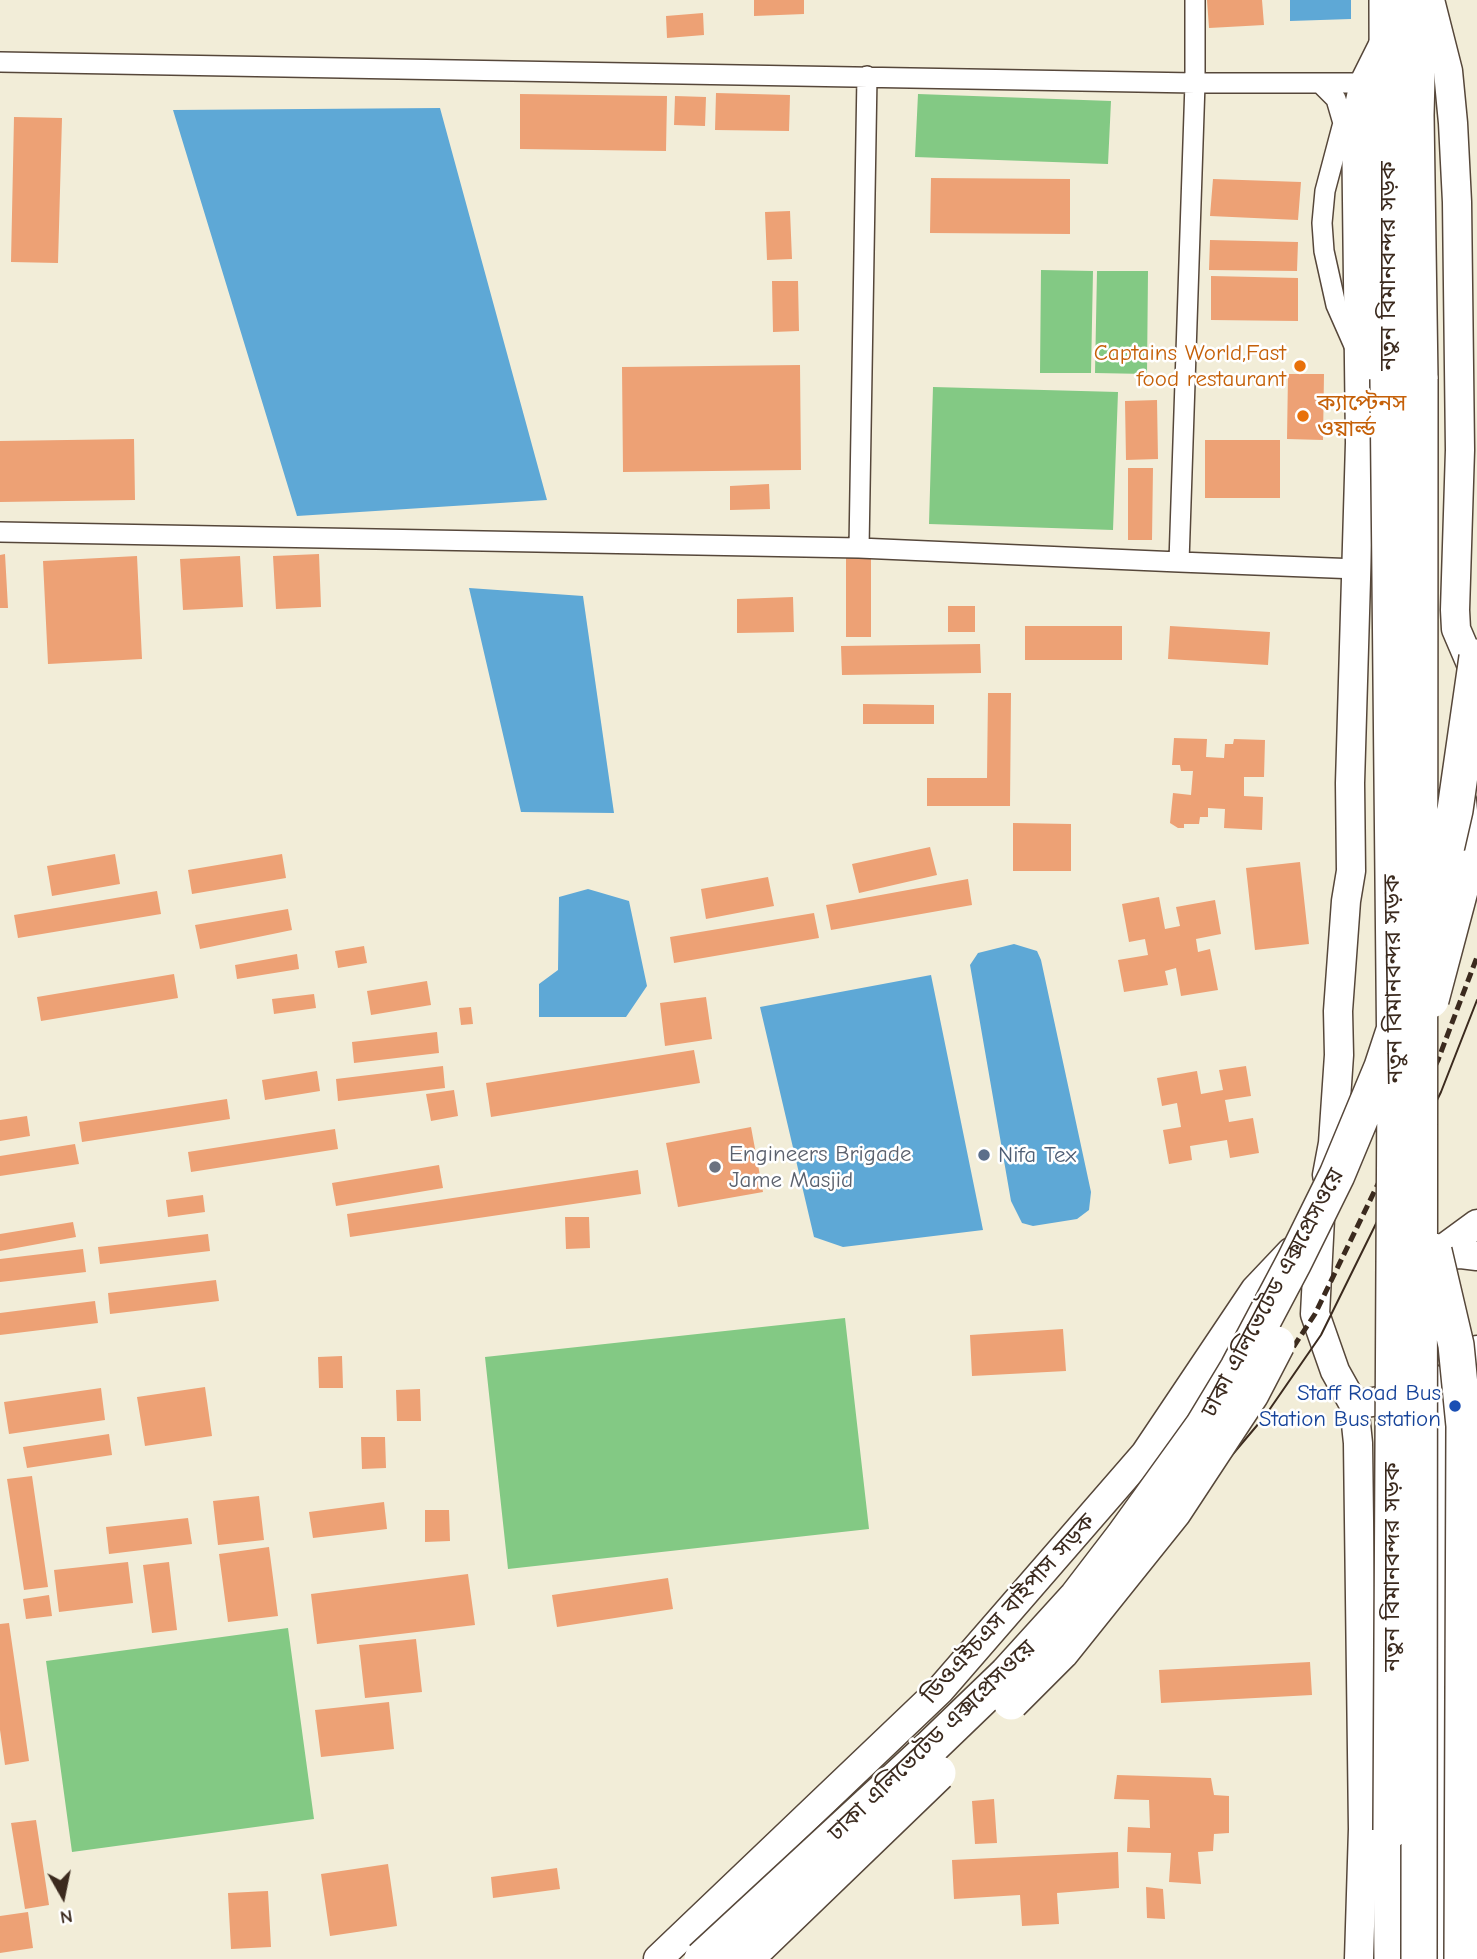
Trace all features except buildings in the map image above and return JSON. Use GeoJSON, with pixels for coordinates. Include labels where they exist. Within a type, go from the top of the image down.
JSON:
{"type":"FeatureCollection","features":[{"type":"Feature","properties":{"kind":"highway","name":"নতুন বিমানবন্দর সড়ক"},"geometry":{"type":"LineString","coordinates":[[1392,1959],[1395,1077],[1404,379],[1419,0]]}},
{"type":"Feature","properties":{"kind":"highway","name":"নতুন বিমানবন্দর সড়ক"},"geometry":{"type":"LineString","coordinates":[[1388,17],[1377,83],[1404,379],[1421,1200],[1419,1959]]}},
{"type":"Feature","properties":{"kind":"highway","name":"ঢাকা এলিভেটেড এক্সপ্রেসওয়ে"},"geometry":{"type":"LineString","coordinates":[[702,1959],[1007,1674],[1077,1597],[1203,1426],[1238,1368],[1337,1175],[1382,1067],[1432,910],[1455,810],[1477,657]]}},
{"type":"Feature","properties":{"kind":"highway","name":"ঢাকা এলিভেটেড এক্সপ্রেসওয়ে"},"geometry":{"type":"LineString","coordinates":[[745,1959],[1061,1652],[1174,1511],[1245,1404],[1325,1253],[1377,1143],[1428,1010],[1460,895],[1469,808]]}},
{"type":"Feature","properties":{"kind":"highway"},"geometry":{"type":"LineString","coordinates":[[1421,1200],[1456,1345],[1464,1415],[1462,1959]]}},
{"type":"Feature","properties":{"kind":"main road"},"geometry":{"type":"LineString","coordinates":[[1430,0],[1448,71],[1456,189],[1460,450],[1456,629],[1471,664],[1475,689],[1469,808]]}},
{"type":"Feature","properties":{"kind":"main road"},"geometry":{"type":"LineString","coordinates":[[1359,1959],[1363,1829],[1360,1499],[1354,1405],[1335,1371],[1315,1314],[1319,1222],[1333,1143],[1346,901],[1351,871],[1350,783],[1357,569],[1359,356],[1356,119],[1377,83]]}},
{"type":"Feature","properties":{"kind":"main road"},"geometry":{"type":"LineString","coordinates":[[1355,629],[1456,629]]}},
{"type":"Feature","properties":{"kind":"main road"},"geometry":{"type":"LineString","coordinates":[[1350,783],[1377,813],[1409,814],[1434,808],[1469,808]]}},
{"type":"Feature","properties":{"kind":"main road"},"geometry":{"type":"LineString","coordinates":[[1469,808],[1462,813],[1476,876]]}},
{"type":"Feature","properties":{"kind":"main road"},"geometry":{"type":"LineString","coordinates":[[1351,871],[1364,855],[1375,849],[1402,844],[1448,847],[1463,856],[1476,876]]}},
{"type":"Feature","properties":{"kind":"main road","name":"ডিওএইচএস বাইপাস সড়ক"},"geometry":{"type":"LineString","coordinates":[[658,1959],[940,1690],[1145,1454],[1255,1290],[1319,1222]]}},
{"type":"Feature","properties":{"kind":"main road"},"geometry":{"type":"LineString","coordinates":[[1383,1401],[1383,1336],[1388,1304],[1396,1288],[1407,1276],[1477,1224]]}},
{"type":"Feature","properties":{"kind":"main road"},"geometry":{"type":"LineString","coordinates":[[1426,1261],[1448,1255],[1477,1256]]}},
{"type":"Feature","properties":{"kind":"main road"},"geometry":{"type":"LineString","coordinates":[[1354,1405],[1409,1396],[1438,1386],[1477,1350]]}},
{"type":"Feature","properties":{"kind":"main road"},"geometry":{"type":"LineString","coordinates":[[1438,1386],[1442,1959]]}},
{"type":"Feature","properties":{"kind":"main road"},"geometry":{"type":"LineString","coordinates":[[1360,1499],[1373,1512],[1384,1518],[1425,1515],[1438,1497]]}},
{"type":"Feature","properties":{"kind":"main road"},"geometry":{"type":"LineString","coordinates":[[1360,1569],[1375,1556],[1397,1548],[1420,1547],[1431,1550],[1439,1559]]}},
{"type":"Feature","properties":{"kind":"street"},"geometry":{"type":"LineString","coordinates":[[1179,562],[1195,83],[1195,0]]}},
{"type":"Feature","properties":{"kind":"street"},"geometry":{"type":"LineString","coordinates":[[0,62],[1195,83],[1377,83]]}},
{"type":"Feature","properties":{"kind":"street"},"geometry":{"type":"LineString","coordinates":[[859,548],[867,76]]}},
{"type":"Feature","properties":{"kind":"street"},"geometry":{"type":"LineString","coordinates":[[1359,356],[1335,305],[1324,251],[1322,223],[1325,191],[1343,123],[1377,83]]}},
{"type":"Feature","properties":{"kind":"street"},"geometry":{"type":"LineString","coordinates":[[1321,84],[1336,99],[1343,123]]}},
{"type":"Feature","properties":{"kind":"street"},"geometry":{"type":"LineString","coordinates":[[0,532],[859,548],[1357,569]]}},
{"type":"Feature","properties":{"kind":"green space"},"geometry":{"type":"Polygon","coordinates":[[[918,94],[1111,101],[1108,164],[915,157],[918,94]]]}},
{"type":"Feature","properties":{"kind":"green space"},"geometry":{"type":"Polygon","coordinates":[[[1041,270],[1093,271],[1091,373],[1040,373],[1041,270]]]}},
{"type":"Feature","properties":{"kind":"green space"},"geometry":{"type":"Polygon","coordinates":[[[1097,271],[1148,271],[1147,374],[1095,373],[1097,271]]]}},
{"type":"Feature","properties":{"kind":"green space"},"geometry":{"type":"Polygon","coordinates":[[[933,387],[1118,392],[1113,530],[929,524],[933,387]]]}},
{"type":"Feature","properties":{"kind":"green space"},"geometry":{"type":"Polygon","coordinates":[[[845,1318],[869,1529],[508,1569],[485,1357],[845,1318]]]}},
{"type":"Feature","properties":{"kind":"green space"},"geometry":{"type":"Polygon","coordinates":[[[288,1628],[314,1819],[72,1852],[46,1661],[288,1628]]]}},
{"type":"Feature","properties":{"kind":"water"},"geometry":{"type":"Polygon","coordinates":[[[1290,0],[1351,0],[1351,19],[1290,21],[1290,0]]]}},
{"type":"Feature","properties":{"kind":"water"},"geometry":{"type":"Polygon","coordinates":[[[440,108],[547,500],[297,516],[173,110],[440,108]]]}},
{"type":"Feature","properties":{"kind":"water"},"geometry":{"type":"Polygon","coordinates":[[[469,588],[583,596],[614,813],[521,812],[469,588]]]}},
{"type":"Feature","properties":{"kind":"water"},"geometry":{"type":"Polygon","coordinates":[[[588,889],[629,901],[647,986],[626,1017],[539,1017],[539,984],[558,970],[559,897],[588,889]]]}},
{"type":"Feature","properties":{"kind":"water"},"geometry":{"type":"Polygon","coordinates":[[[1014,944],[1037,951],[1041,960],[1091,1192],[1089,1210],[1077,1219],[1033,1226],[1022,1223],[1011,1201],[970,965],[978,953],[1014,944]]]}},
{"type":"Feature","properties":{"kind":"water"},"geometry":{"type":"Polygon","coordinates":[[[931,975],[983,1230],[843,1247],[814,1237],[760,1007],[931,975]]]}},
{"type":"Feature","properties":{"kind":"tram line"},"geometry":{"type":"LineString","coordinates":[[745,1959],[1157,1544],[1265,1416],[1321,1335],[1441,1092],[1477,1000]]}},
{"type":"Feature","properties":{"kind":"railway"},"geometry":{"type":"LineString","coordinates":[[721,1959],[1153,1531],[1254,1407],[1315,1314],[1438,1060],[1477,957]]}},
{"type":"Feature","properties":{"kind":"place","name":"Captains World,Fast food restaurant"},"geometry":{"type":"Point","coordinates":[1300,366]}},
{"type":"Feature","properties":{"kind":"place","name":"ক্যাপ্টেনস ওয়ার্ল্ড"},"geometry":{"type":"Point","coordinates":[1303,416]}},
{"type":"Feature","properties":{"kind":"place","name":"Nifa Tex"},"geometry":{"type":"Point","coordinates":[984,1155]}},
{"type":"Feature","properties":{"kind":"place","name":"Engineers Brigade Jame Masjid"},"geometry":{"type":"Point","coordinates":[715,1167]}},
{"type":"Feature","properties":{"kind":"place","name":"Staff Road Bus Station Bus station"},"geometry":{"type":"Point","coordinates":[1455,1406]}}]}
